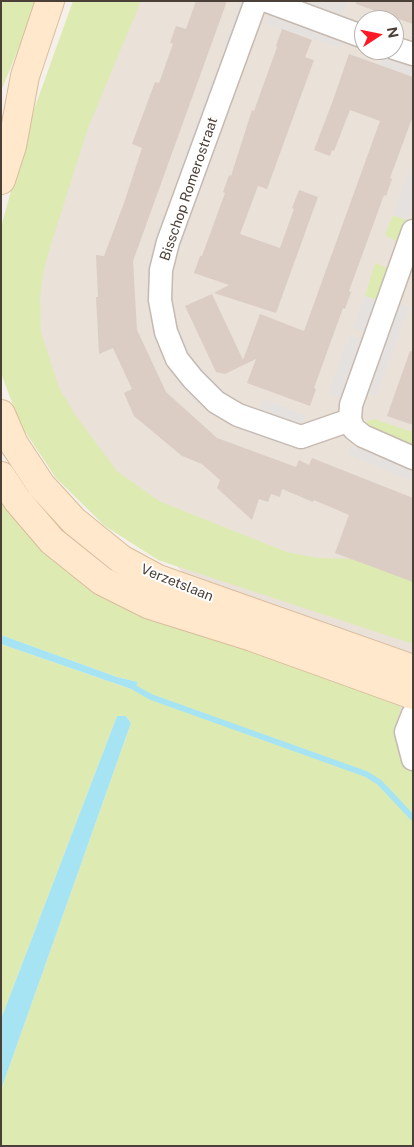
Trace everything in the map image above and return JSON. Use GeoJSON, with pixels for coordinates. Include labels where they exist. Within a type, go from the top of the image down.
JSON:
{"type":"FeatureCollection","features":[{"type":"Feature","properties":{"kind":"main road"},"geometry":{"type":"LineString","coordinates":[[1,180],[12,146],[24,76],[50,1]]}},
{"type":"Feature","properties":{"kind":"main road"},"geometry":{"type":"LineString","coordinates":[[1,115],[24,76]]}},
{"type":"Feature","properties":{"kind":"main road","name":"Verzetslaan"},"geometry":{"type":"LineString","coordinates":[[1,414],[14,444],[40,485],[74,521],[121,559],[158,579],[413,668]]}},
{"type":"Feature","properties":{"kind":"main road","name":"Verzetslaan"},"geometry":{"type":"LineString","coordinates":[[1,476],[17,500],[52,542],[102,582],[150,605],[252,637],[413,695]]}},
{"type":"Feature","properties":{"kind":"street","name":"Bisschop Romerostraat"},"geometry":{"type":"LineString","coordinates":[[256,1],[168,242],[161,270],[160,300],[166,332],[176,359],[193,379],[216,402],[238,414],[301,437],[350,420]]}},
{"type":"Feature","properties":{"kind":"street"},"geometry":{"type":"LineString","coordinates":[[266,1],[354,33]]}},
{"type":"Feature","properties":{"kind":"street"},"geometry":{"type":"LineString","coordinates":[[413,231],[351,405],[350,420],[354,429],[363,436],[413,458]]}},
{"type":"Feature","properties":{"kind":"street"},"geometry":{"type":"LineString","coordinates":[[413,714],[406,732],[413,759]]}},
{"type":"Feature","properties":{"kind":"shaded area"},"geometry":{"type":"Polygon","coordinates":[[[125,1],[413,1],[413,792],[49,444],[27,307],[125,1]]]}},
{"type":"Feature","properties":{"kind":"shaded area"},"geometry":{"type":"Polygon","coordinates":[[[240,1],[248,1],[232,48],[224,46],[240,1]]]}},
{"type":"Feature","properties":{"kind":"shaded area"},"geometry":{"type":"Polygon","coordinates":[[[301,1],[345,1],[347,2],[342,16],[301,1]]]}},
{"type":"Feature","properties":{"kind":"shaded area"},"geometry":{"type":"Polygon","coordinates":[[[272,9],[345,35],[340,48],[265,24],[272,9]]]}},
{"type":"Feature","properties":{"kind":"shaded area"},"geometry":{"type":"Polygon","coordinates":[[[404,57],[413,60],[413,76],[381,65],[382,60],[404,60],[404,57]]]}},
{"type":"Feature","properties":{"kind":"shaded area"},"geometry":{"type":"Polygon","coordinates":[[[234,79],[240,81],[196,204],[189,202],[234,79]]]}},
{"type":"Feature","properties":{"kind":"shaded area"},"geometry":{"type":"Polygon","coordinates":[[[211,81],[218,84],[184,181],[177,178],[211,81]]]}},
{"type":"Feature","properties":{"kind":"shaded area"},"geometry":{"type":"Polygon","coordinates":[[[413,162],[413,205],[407,220],[393,215],[413,162]]]}},
{"type":"Feature","properties":{"kind":"shaded area"},"geometry":{"type":"Polygon","coordinates":[[[188,208],[194,209],[177,259],[171,260],[188,208]]]}},
{"type":"Feature","properties":{"kind":"shaded area"},"geometry":{"type":"Polygon","coordinates":[[[162,215],[170,218],[157,265],[178,369],[282,438],[280,444],[241,430],[211,414],[193,400],[172,374],[154,338],[147,302],[147,265],[162,215]]]}},
{"type":"Feature","properties":{"kind":"shaded area"},"geometry":{"type":"Polygon","coordinates":[[[167,290],[173,292],[174,310],[179,328],[192,357],[188,360],[179,345],[167,290]]]}},
{"type":"Feature","properties":{"kind":"shaded area"},"geometry":{"type":"Polygon","coordinates":[[[365,296],[379,301],[367,333],[353,328],[365,296]]]}},
{"type":"Feature","properties":{"kind":"shaded area"},"geometry":{"type":"Polygon","coordinates":[[[396,302],[409,307],[376,396],[363,391],[396,302]]]}},
{"type":"Feature","properties":{"kind":"shaded area"},"geometry":{"type":"Polygon","coordinates":[[[349,335],[364,340],[344,399],[329,394],[349,335]]]}},
{"type":"Feature","properties":{"kind":"shaded area"},"geometry":{"type":"Polygon","coordinates":[[[195,360],[220,388],[231,396],[229,401],[190,364],[195,360]]]}},
{"type":"Feature","properties":{"kind":"shaded area"},"geometry":{"type":"Polygon","coordinates":[[[264,399],[305,415],[301,429],[258,414],[264,399]]]}},
{"type":"Feature","properties":{"kind":"shaded area"},"geometry":{"type":"Polygon","coordinates":[[[354,441],[413,466],[413,482],[348,454],[354,441]]]}},
{"type":"Feature","properties":{"kind":"green space"},"geometry":{"type":"Polygon","coordinates":[[[1,1],[38,1],[1,91],[1,1]]]}},
{"type":"Feature","properties":{"kind":"green space"},"geometry":{"type":"Polygon","coordinates":[[[73,1],[141,1],[88,128],[44,269],[40,297],[41,332],[59,388],[76,416],[117,471],[159,501],[287,552],[318,558],[357,559],[413,574],[413,644],[158,560],[105,526],[56,478],[20,424],[1,373],[1,227],[31,118],[73,1]]]}},
{"type":"Feature","properties":{"kind":"green space"},"geometry":{"type":"Polygon","coordinates":[[[393,215],[407,220],[400,243],[385,235],[393,215]]]}},
{"type":"Feature","properties":{"kind":"green space"},"geometry":{"type":"Polygon","coordinates":[[[375,263],[390,269],[379,301],[365,296],[375,263]]]}},
{"type":"Feature","properties":{"kind":"green space"},"geometry":{"type":"Polygon","coordinates":[[[373,419],[413,432],[413,449],[372,432],[364,423],[373,419]]]}},
{"type":"Feature","properties":{"kind":"green space"},"geometry":{"type":"Polygon","coordinates":[[[1,482],[110,588],[403,694],[397,726],[404,759],[413,770],[413,1146],[1,1146],[1,1090],[131,723],[126,716],[117,716],[1,1019],[1,644],[134,690],[138,682],[117,677],[1,635],[1,482]]]}},
{"type":"Feature","properties":{"kind":"water"},"geometry":{"type":"Polygon","coordinates":[[[1,635],[117,677],[138,682],[134,690],[1,644],[1,635]]]}},
{"type":"Feature","properties":{"kind":"water"},"geometry":{"type":"Polygon","coordinates":[[[117,716],[126,716],[131,723],[1,1090],[1,1019],[117,716]]]}},
{"type":"Feature","properties":{"kind":"building"},"geometry":{"type":"Polygon","coordinates":[[[196,1],[227,1],[133,261],[137,330],[166,392],[217,438],[296,467],[299,460],[309,465],[312,458],[413,498],[413,582],[335,553],[349,515],[314,500],[313,502],[282,489],[280,497],[271,494],[268,502],[259,499],[252,520],[217,488],[220,480],[202,464],[182,456],[134,416],[124,393],[132,389],[113,348],[99,354],[96,255],[104,256],[124,203],[142,148],[132,144],[155,82],[159,83],[173,44],[170,43],[176,26],[186,29],[196,1]]]}},
{"type":"Feature","properties":{"kind":"building"},"geometry":{"type":"Polygon","coordinates":[[[356,1],[413,1],[413,24],[404,21],[404,10],[373,10],[356,4],[356,1]]]}},
{"type":"Feature","properties":{"kind":"building"},"geometry":{"type":"Polygon","coordinates":[[[282,29],[312,40],[305,57],[314,60],[267,189],[258,186],[240,234],[280,248],[299,190],[318,197],[276,313],[214,293],[229,285],[194,273],[225,193],[223,192],[229,175],[231,176],[252,110],[254,111],[282,29]]]}},
{"type":"Feature","properties":{"kind":"building"},"geometry":{"type":"Polygon","coordinates":[[[349,54],[354,56],[354,60],[366,60],[413,77],[413,116],[390,178],[392,179],[386,196],[384,195],[349,291],[351,292],[345,309],[343,308],[314,388],[316,389],[310,406],[247,383],[256,359],[225,374],[216,372],[185,306],[212,294],[243,360],[260,314],[304,331],[380,121],[350,110],[334,151],[332,150],[330,156],[314,150],[349,54]]]}},
{"type":"Feature","properties":{"kind":"building"},"geometry":{"type":"Polygon","coordinates":[[[410,351],[413,352],[413,425],[387,416],[410,351]]]}},
{"type":"Feature","properties":{"kind":"waterway"},"geometry":{"type":"LineString","coordinates":[[135,688],[151,697],[366,774],[379,782],[413,818]]}}]}
